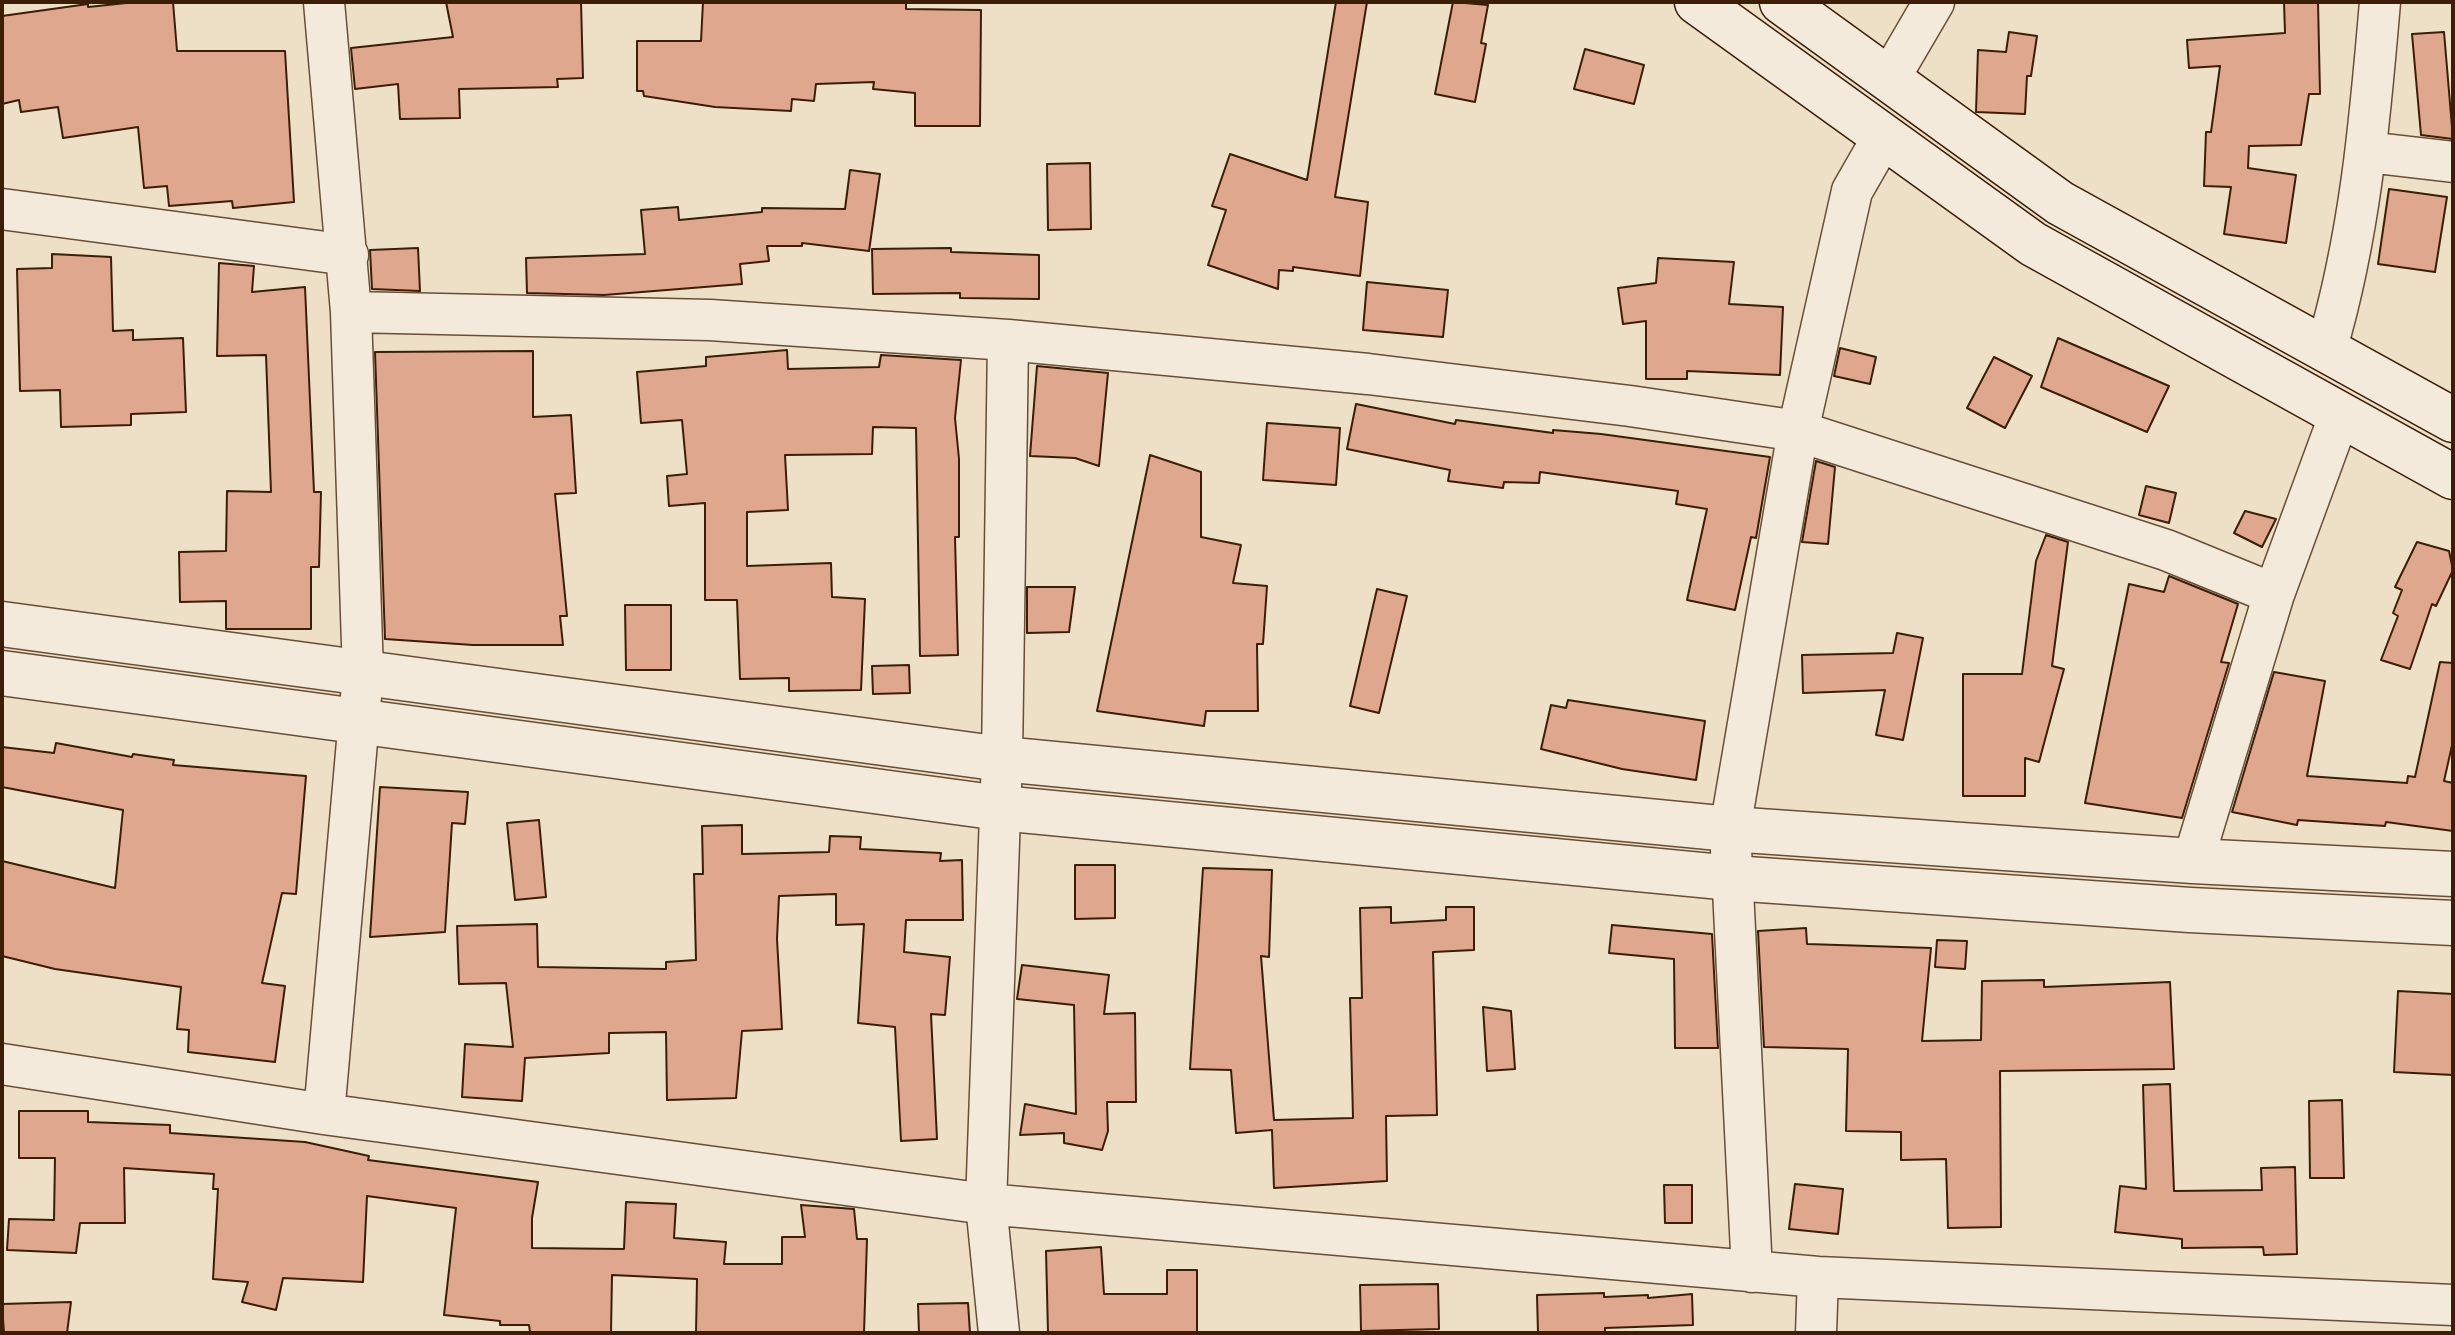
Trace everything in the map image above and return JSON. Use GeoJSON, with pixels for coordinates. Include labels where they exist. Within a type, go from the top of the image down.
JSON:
{"type":"FeatureCollection","features":[{"type":"Feature","properties":{"kind":"street"},"geometry":{"type":"LineString","coordinates":[[324,2],[348,255],[363,674],[324,1114]]}},
{"type":"Feature","properties":{"kind":"street"},"geometry":{"type":"LineString","coordinates":[[1697,2],[2033,244],[2453,477]]}},
{"type":"Feature","properties":{"kind":"street"},"geometry":{"type":"LineString","coordinates":[[1782,2],[2060,203],[2453,420]]}},
{"type":"Feature","properties":{"kind":"street"},"geometry":{"type":"LineString","coordinates":[[1889,79],[1934,2]]}},
{"type":"Feature","properties":{"kind":"street"},"geometry":{"type":"LineString","coordinates":[[2326,350],[2347,282],[2367,152],[2380,2]]}},
{"type":"Feature","properties":{"kind":"street"},"geometry":{"type":"LineString","coordinates":[[1752,1272],[1730,829],[1798,431],[1852,191],[1883,137]]}},
{"type":"Feature","properties":{"kind":"street"},"geometry":{"type":"LineString","coordinates":[[2367,152],[2453,162]]}},
{"type":"Feature","properties":{"kind":"street"},"geometry":{"type":"LineString","coordinates":[[2,209],[348,255]]}},
{"type":"Feature","properties":{"kind":"street"},"geometry":{"type":"LineString","coordinates":[[351,312],[710,320],[1008,340],[1368,374],[1798,431],[2166,550],[2274,594]]}},
{"type":"Feature","properties":{"kind":"street"},"geometry":{"type":"LineString","coordinates":[[999,1333],[986,1204],[1002,759],[1008,340]]}},
{"type":"Feature","properties":{"kind":"street"},"geometry":{"type":"LineString","coordinates":[[2193,861],[2274,594],[2340,414]]}},
{"type":"Feature","properties":{"kind":"street"},"geometry":{"type":"LineString","coordinates":[[2,624],[1002,759],[1730,829],[2193,861],[2453,874]]}},
{"type":"Feature","properties":{"kind":"street"},"geometry":{"type":"LineString","coordinates":[[2,673],[1000,808],[1732,878],[2190,910],[2453,923]]}},
{"type":"Feature","properties":{"kind":"street"},"geometry":{"type":"LineString","coordinates":[[2,1064],[324,1114],[986,1204],[1818,1277],[2453,1305]]}},
{"type":"Feature","properties":{"kind":"street"},"geometry":{"type":"LineString","coordinates":[[1816,1333],[1818,1277]]}},
{"type":"Feature","properties":{"kind":"building"},"geometry":{"type":"Polygon","coordinates":[[[173,2],[177,51],[285,51],[294,202],[233,208],[232,201],[169,206],[167,186],[144,188],[138,127],[63,138],[58,107],[21,112],[19,100],[2,104],[2,16],[88,4],[88,7],[173,2]]]}},
{"type":"Feature","properties":{"kind":"building"},"geometry":{"type":"Polygon","coordinates":[[[446,2],[581,2],[583,78],[557,79],[558,87],[459,89],[460,118],[400,119],[398,84],[355,89],[351,48],[453,37],[446,2]]]}},
{"type":"Feature","properties":{"kind":"building"},"geometry":{"type":"Polygon","coordinates":[[[703,2],[906,2],[906,9],[981,10],[980,126],[915,126],[915,93],[873,89],[874,82],[816,84],[814,101],[792,99],[791,111],[715,107],[644,96],[643,91],[637,91],[637,41],[701,41],[703,2]]]}},
{"type":"Feature","properties":{"kind":"building"},"geometry":{"type":"Polygon","coordinates":[[[1336,2],[1367,2],[1335,197],[1368,202],[1360,276],[1293,267],[1293,271],[1279,270],[1278,289],[1208,265],[1226,210],[1212,206],[1230,154],[1307,180],[1336,2]]]}},
{"type":"Feature","properties":{"kind":"building"},"geometry":{"type":"Polygon","coordinates":[[[1453,2],[1488,5],[1481,43],[1486,44],[1475,102],[1435,94],[1453,2]]]}},
{"type":"Feature","properties":{"kind":"building"},"geometry":{"type":"Polygon","coordinates":[[[2284,2],[2318,2],[2320,94],[2309,94],[2301,145],[2249,146],[2248,168],[2296,175],[2286,243],[2224,234],[2231,187],[2204,186],[2206,132],[2211,132],[2220,66],[2189,68],[2187,40],[2285,33],[2284,2]]]}},
{"type":"Feature","properties":{"kind":"building"},"geometry":{"type":"Polygon","coordinates":[[[2009,32],[2037,36],[2031,76],[2027,76],[2025,114],[1976,112],[1978,50],[2006,52],[2009,32]]]}},
{"type":"Feature","properties":{"kind":"building"},"geometry":{"type":"Polygon","coordinates":[[[2444,32],[2453,139],[2421,135],[2412,34],[2444,32]]]}},
{"type":"Feature","properties":{"kind":"building"},"geometry":{"type":"Polygon","coordinates":[[[1585,49],[1644,65],[1634,104],[1574,89],[1585,49]]]}},
{"type":"Feature","properties":{"kind":"building"},"geometry":{"type":"Polygon","coordinates":[[[1090,163],[1091,229],[1048,230],[1047,164],[1090,163]]]}},
{"type":"Feature","properties":{"kind":"building"},"geometry":{"type":"Polygon","coordinates":[[[850,170],[880,174],[869,251],[802,243],[802,246],[767,246],[769,261],[740,264],[742,284],[604,295],[527,293],[526,258],[645,254],[641,210],[678,207],[679,220],[762,212],[762,208],[845,209],[850,170]]]}},
{"type":"Feature","properties":{"kind":"building"},"geometry":{"type":"Polygon","coordinates":[[[2389,189],[2447,197],[2435,272],[2378,264],[2389,189]]]}},
{"type":"Feature","properties":{"kind":"building"},"geometry":{"type":"Polygon","coordinates":[[[418,248],[420,291],[372,289],[370,250],[418,248]]]}},
{"type":"Feature","properties":{"kind":"building"},"geometry":{"type":"Polygon","coordinates":[[[951,248],[951,252],[1039,255],[1039,299],[960,298],[960,293],[873,294],[872,249],[951,248]]]}},
{"type":"Feature","properties":{"kind":"building"},"geometry":{"type":"Polygon","coordinates":[[[52,254],[111,257],[113,331],[133,330],[133,340],[183,338],[186,412],[131,414],[131,425],[61,427],[60,390],[20,391],[17,269],[52,268],[52,254]]]}},
{"type":"Feature","properties":{"kind":"building"},"geometry":{"type":"Polygon","coordinates":[[[1658,258],[1734,262],[1729,304],[1783,307],[1780,375],[1687,371],[1687,379],[1646,379],[1646,321],[1623,324],[1618,288],[1656,283],[1658,258]]]}},
{"type":"Feature","properties":{"kind":"building"},"geometry":{"type":"Polygon","coordinates":[[[219,263],[254,266],[252,292],[305,287],[314,492],[321,492],[319,567],[311,567],[311,629],[226,629],[226,601],[180,602],[179,552],[226,551],[227,491],[271,492],[266,355],[217,356],[219,263]]]}},
{"type":"Feature","properties":{"kind":"building"},"geometry":{"type":"Polygon","coordinates":[[[1367,282],[1448,290],[1443,337],[1363,330],[1367,282]]]}},
{"type":"Feature","properties":{"kind":"building"},"geometry":{"type":"Polygon","coordinates":[[[2058,338],[2169,386],[2147,432],[2041,387],[2058,338]]]}},
{"type":"Feature","properties":{"kind":"building"},"geometry":{"type":"Polygon","coordinates":[[[1840,348],[1876,357],[1870,384],[1834,376],[1840,348]]]}},
{"type":"Feature","properties":{"kind":"building"},"geometry":{"type":"Polygon","coordinates":[[[787,350],[788,369],[879,367],[881,355],[961,360],[955,418],[959,459],[959,537],[955,537],[958,655],[920,656],[916,428],[873,427],[872,454],[785,455],[788,510],[747,512],[747,566],[831,563],[832,597],[865,599],[861,690],[789,691],[789,678],[740,679],[737,600],[705,600],[705,503],[669,506],[667,476],[687,474],[682,420],[641,423],[637,372],[706,366],[706,357],[787,350]]]}},
{"type":"Feature","properties":{"kind":"building"},"geometry":{"type":"Polygon","coordinates":[[[533,351],[533,417],[571,415],[576,493],[555,494],[567,616],[560,616],[563,645],[473,645],[385,639],[375,352],[533,351]]]}},
{"type":"Feature","properties":{"kind":"building"},"geometry":{"type":"Polygon","coordinates":[[[1994,357],[2032,376],[2005,428],[1967,408],[1994,357]]]}},
{"type":"Feature","properties":{"kind":"building"},"geometry":{"type":"Polygon","coordinates":[[[1037,366],[1108,373],[1099,466],[1075,458],[1030,456],[1037,366]]]}},
{"type":"Feature","properties":{"kind":"building"},"geometry":{"type":"Polygon","coordinates":[[[1356,404],[1455,424],[1456,420],[1553,433],[1553,430],[1601,434],[1770,457],[1756,538],[1751,537],[1735,610],[1687,600],[1707,509],[1676,504],[1678,491],[1540,472],[1539,483],[1504,482],[1503,488],[1448,481],[1450,470],[1347,449],[1356,404]]]}},
{"type":"Feature","properties":{"kind":"building"},"geometry":{"type":"Polygon","coordinates":[[[1267,423],[1340,428],[1336,485],[1263,480],[1267,423]]]}},
{"type":"Feature","properties":{"kind":"building"},"geometry":{"type":"Polygon","coordinates":[[[1150,455],[1201,472],[1201,537],[1241,545],[1233,583],[1267,586],[1263,644],[1257,644],[1258,711],[1206,711],[1204,726],[1097,711],[1150,455]]]}},
{"type":"Feature","properties":{"kind":"building"},"geometry":{"type":"Polygon","coordinates":[[[1816,461],[1835,467],[1828,544],[1802,542],[1816,461]]]}},
{"type":"Feature","properties":{"kind":"building"},"geometry":{"type":"Polygon","coordinates":[[[2146,486],[2176,493],[2169,523],[2139,515],[2146,486]]]}},
{"type":"Feature","properties":{"kind":"building"},"geometry":{"type":"Polygon","coordinates":[[[2245,511],[2276,519],[2262,547],[2234,533],[2245,511]]]}},
{"type":"Feature","properties":{"kind":"building"},"geometry":{"type":"Polygon","coordinates":[[[2046,535],[2068,542],[2052,666],[2064,669],[2039,762],[2025,758],[2025,796],[1963,796],[1963,674],[2022,674],[2036,561],[2046,535]]]}},
{"type":"Feature","properties":{"kind":"building"},"geometry":{"type":"Polygon","coordinates":[[[2417,542],[2449,551],[2453,570],[2436,606],[2432,604],[2410,669],[2381,660],[2398,616],[2393,613],[2402,590],[2395,587],[2417,542]]]}},
{"type":"Feature","properties":{"kind":"building"},"geometry":{"type":"Polygon","coordinates":[[[2169,576],[2238,604],[2221,662],[2229,663],[2182,818],[2085,803],[2129,584],[2164,592],[2169,576]]]}},
{"type":"Feature","properties":{"kind":"building"},"geometry":{"type":"Polygon","coordinates":[[[1027,587],[1075,587],[1069,632],[1027,633],[1027,587]]]}},
{"type":"Feature","properties":{"kind":"building"},"geometry":{"type":"Polygon","coordinates":[[[1377,589],[1407,596],[1379,713],[1350,706],[1377,589]]]}},
{"type":"Feature","properties":{"kind":"building"},"geometry":{"type":"Polygon","coordinates":[[[625,605],[671,605],[671,670],[626,670],[625,605]]]}},
{"type":"Feature","properties":{"kind":"building"},"geometry":{"type":"Polygon","coordinates":[[[1897,633],[1923,638],[1903,740],[1876,735],[1885,690],[1803,693],[1802,655],[1893,653],[1897,633]]]}},
{"type":"Feature","properties":{"kind":"building"},"geometry":{"type":"Polygon","coordinates":[[[2440,662],[2453,663],[2453,741],[2444,781],[2453,783],[2453,831],[2386,822],[2385,826],[2298,820],[2297,825],[2232,812],[2274,672],[2325,681],[2307,776],[2407,783],[2408,776],[2415,777],[2440,662]]]}},
{"type":"Feature","properties":{"kind":"building"},"geometry":{"type":"Polygon","coordinates":[[[909,665],[910,693],[873,694],[872,666],[909,665]]]}},
{"type":"Feature","properties":{"kind":"building"},"geometry":{"type":"Polygon","coordinates":[[[1568,700],[1705,721],[1696,780],[1622,769],[1541,749],[1551,705],[1566,708],[1568,700]]]}},
{"type":"Feature","properties":{"kind":"building"},"geometry":{"type":"Polygon","coordinates":[[[56,743],[132,757],[133,754],[174,760],[173,765],[306,776],[296,894],[282,893],[262,983],[285,986],[275,1062],[188,1052],[189,1030],[177,1029],[181,987],[55,969],[2,956],[2,861],[115,888],[123,810],[2,787],[2,747],[54,753],[56,743]]]}},
{"type":"Feature","properties":{"kind":"building"},"geometry":{"type":"Polygon","coordinates":[[[380,787],[468,792],[465,824],[452,823],[445,932],[370,937],[380,787]]]}},
{"type":"Feature","properties":{"kind":"building"},"geometry":{"type":"Polygon","coordinates":[[[539,820],[546,897],[515,900],[507,823],[539,820]]]}},
{"type":"Feature","properties":{"kind":"building"},"geometry":{"type":"Polygon","coordinates":[[[742,825],[742,854],[829,852],[830,836],[861,837],[860,849],[941,853],[940,861],[962,860],[963,920],[906,920],[904,952],[950,957],[945,1015],[931,1014],[937,1139],[901,1141],[895,1027],[858,1023],[864,924],[836,925],[836,894],[779,896],[777,939],[782,1029],[742,1031],[736,1098],[667,1100],[666,1032],[609,1033],[609,1053],[525,1058],[522,1101],[462,1097],[465,1044],[513,1047],[506,983],[459,984],[457,926],[537,924],[538,967],[666,969],[666,962],[696,960],[694,874],[703,874],[702,826],[742,825]]]}},
{"type":"Feature","properties":{"kind":"building"},"geometry":{"type":"Polygon","coordinates":[[[1075,865],[1115,865],[1115,918],[1075,919],[1075,865]]]}},
{"type":"Feature","properties":{"kind":"building"},"geometry":{"type":"Polygon","coordinates":[[[1203,868],[1272,870],[1269,957],[1261,956],[1274,1120],[1353,1118],[1350,998],[1362,998],[1360,908],[1391,907],[1391,923],[1446,920],[1446,907],[1474,907],[1474,950],[1433,952],[1437,1115],[1386,1116],[1387,1181],[1274,1188],[1272,1130],[1236,1133],[1231,1070],[1190,1069],[1203,868]]]}},
{"type":"Feature","properties":{"kind":"building"},"geometry":{"type":"Polygon","coordinates":[[[1612,925],[1712,934],[1718,1048],[1675,1048],[1674,959],[1609,953],[1612,925]]]}},
{"type":"Feature","properties":{"kind":"building"},"geometry":{"type":"Polygon","coordinates":[[[1806,928],[1807,944],[1931,948],[1922,1041],[1981,1040],[1982,981],[2044,980],[2044,987],[2170,982],[2174,1069],[2000,1071],[2001,1227],[1948,1228],[1946,1159],[1901,1160],[1901,1132],[1846,1131],[1848,1049],[1764,1047],[1758,931],[1806,928]]]}},
{"type":"Feature","properties":{"kind":"building"},"geometry":{"type":"Polygon","coordinates":[[[1937,940],[1967,941],[1965,969],[1935,967],[1937,940]]]}},
{"type":"Feature","properties":{"kind":"building"},"geometry":{"type":"Polygon","coordinates":[[[1022,965],[1109,975],[1104,1014],[1135,1013],[1136,1102],[1107,1102],[1108,1131],[1102,1150],[1064,1143],[1064,1133],[1020,1135],[1025,1104],[1076,1114],[1074,1005],[1017,999],[1022,965]]]}},
{"type":"Feature","properties":{"kind":"building"},"geometry":{"type":"Polygon","coordinates":[[[2398,991],[2453,994],[2453,1075],[2394,1072],[2398,991]]]}},
{"type":"Feature","properties":{"kind":"building"},"geometry":{"type":"Polygon","coordinates":[[[1483,1007],[1511,1011],[1515,1069],[1487,1071],[1483,1007]]]}},
{"type":"Feature","properties":{"kind":"building"},"geometry":{"type":"Polygon","coordinates":[[[2170,1084],[2174,1191],[2262,1190],[2261,1168],[2295,1167],[2297,1254],[2264,1255],[2263,1247],[2182,1248],[2182,1239],[2115,1232],[2120,1186],[2146,1189],[2143,1085],[2170,1084]]]}},
{"type":"Feature","properties":{"kind":"building"},"geometry":{"type":"Polygon","coordinates":[[[2342,1100],[2344,1178],[2310,1178],[2309,1101],[2342,1100]]]}},
{"type":"Feature","properties":{"kind":"building"},"geometry":{"type":"Polygon","coordinates":[[[19,1111],[88,1111],[88,1122],[170,1125],[170,1133],[305,1142],[369,1156],[368,1160],[538,1182],[532,1218],[532,1248],[624,1249],[626,1202],[676,1204],[674,1238],[726,1242],[724,1264],[782,1264],[782,1237],[805,1237],[801,1205],[854,1209],[857,1239],[867,1239],[864,1333],[696,1333],[697,1279],[612,1275],[611,1332],[530,1332],[529,1325],[500,1325],[500,1321],[444,1315],[456,1208],[367,1196],[363,1282],[283,1278],[276,1310],[242,1302],[248,1282],[213,1279],[218,1189],[213,1189],[214,1174],[124,1168],[125,1223],[80,1223],[76,1253],[7,1250],[9,1219],[54,1220],[55,1158],[19,1158],[19,1111]]]}},
{"type":"Feature","properties":{"kind":"building"},"geometry":{"type":"Polygon","coordinates":[[[1795,1184],[1843,1189],[1838,1234],[1789,1229],[1795,1184]]]}},
{"type":"Feature","properties":{"kind":"building"},"geometry":{"type":"Polygon","coordinates":[[[1664,1185],[1692,1185],[1692,1223],[1665,1223],[1664,1185]]]}},
{"type":"Feature","properties":{"kind":"building"},"geometry":{"type":"Polygon","coordinates":[[[1101,1247],[1104,1294],[1167,1294],[1167,1270],[1197,1270],[1197,1333],[1048,1333],[1046,1251],[1101,1247]]]}},
{"type":"Feature","properties":{"kind":"building"},"geometry":{"type":"Polygon","coordinates":[[[1438,1284],[1439,1329],[1361,1331],[1360,1285],[1438,1284]]]}},
{"type":"Feature","properties":{"kind":"building"},"geometry":{"type":"Polygon","coordinates":[[[1604,1293],[1604,1297],[1648,1295],[1648,1298],[1692,1294],[1693,1325],[1605,1328],[1605,1333],[1538,1333],[1537,1295],[1604,1293]]]}},
{"type":"Feature","properties":{"kind":"building"},"geometry":{"type":"Polygon","coordinates":[[[71,1302],[67,1333],[4,1333],[2,1304],[71,1302]]]}},
{"type":"Feature","properties":{"kind":"building"},"geometry":{"type":"Polygon","coordinates":[[[968,1303],[970,1333],[919,1333],[918,1304],[968,1303]]]}}]}
